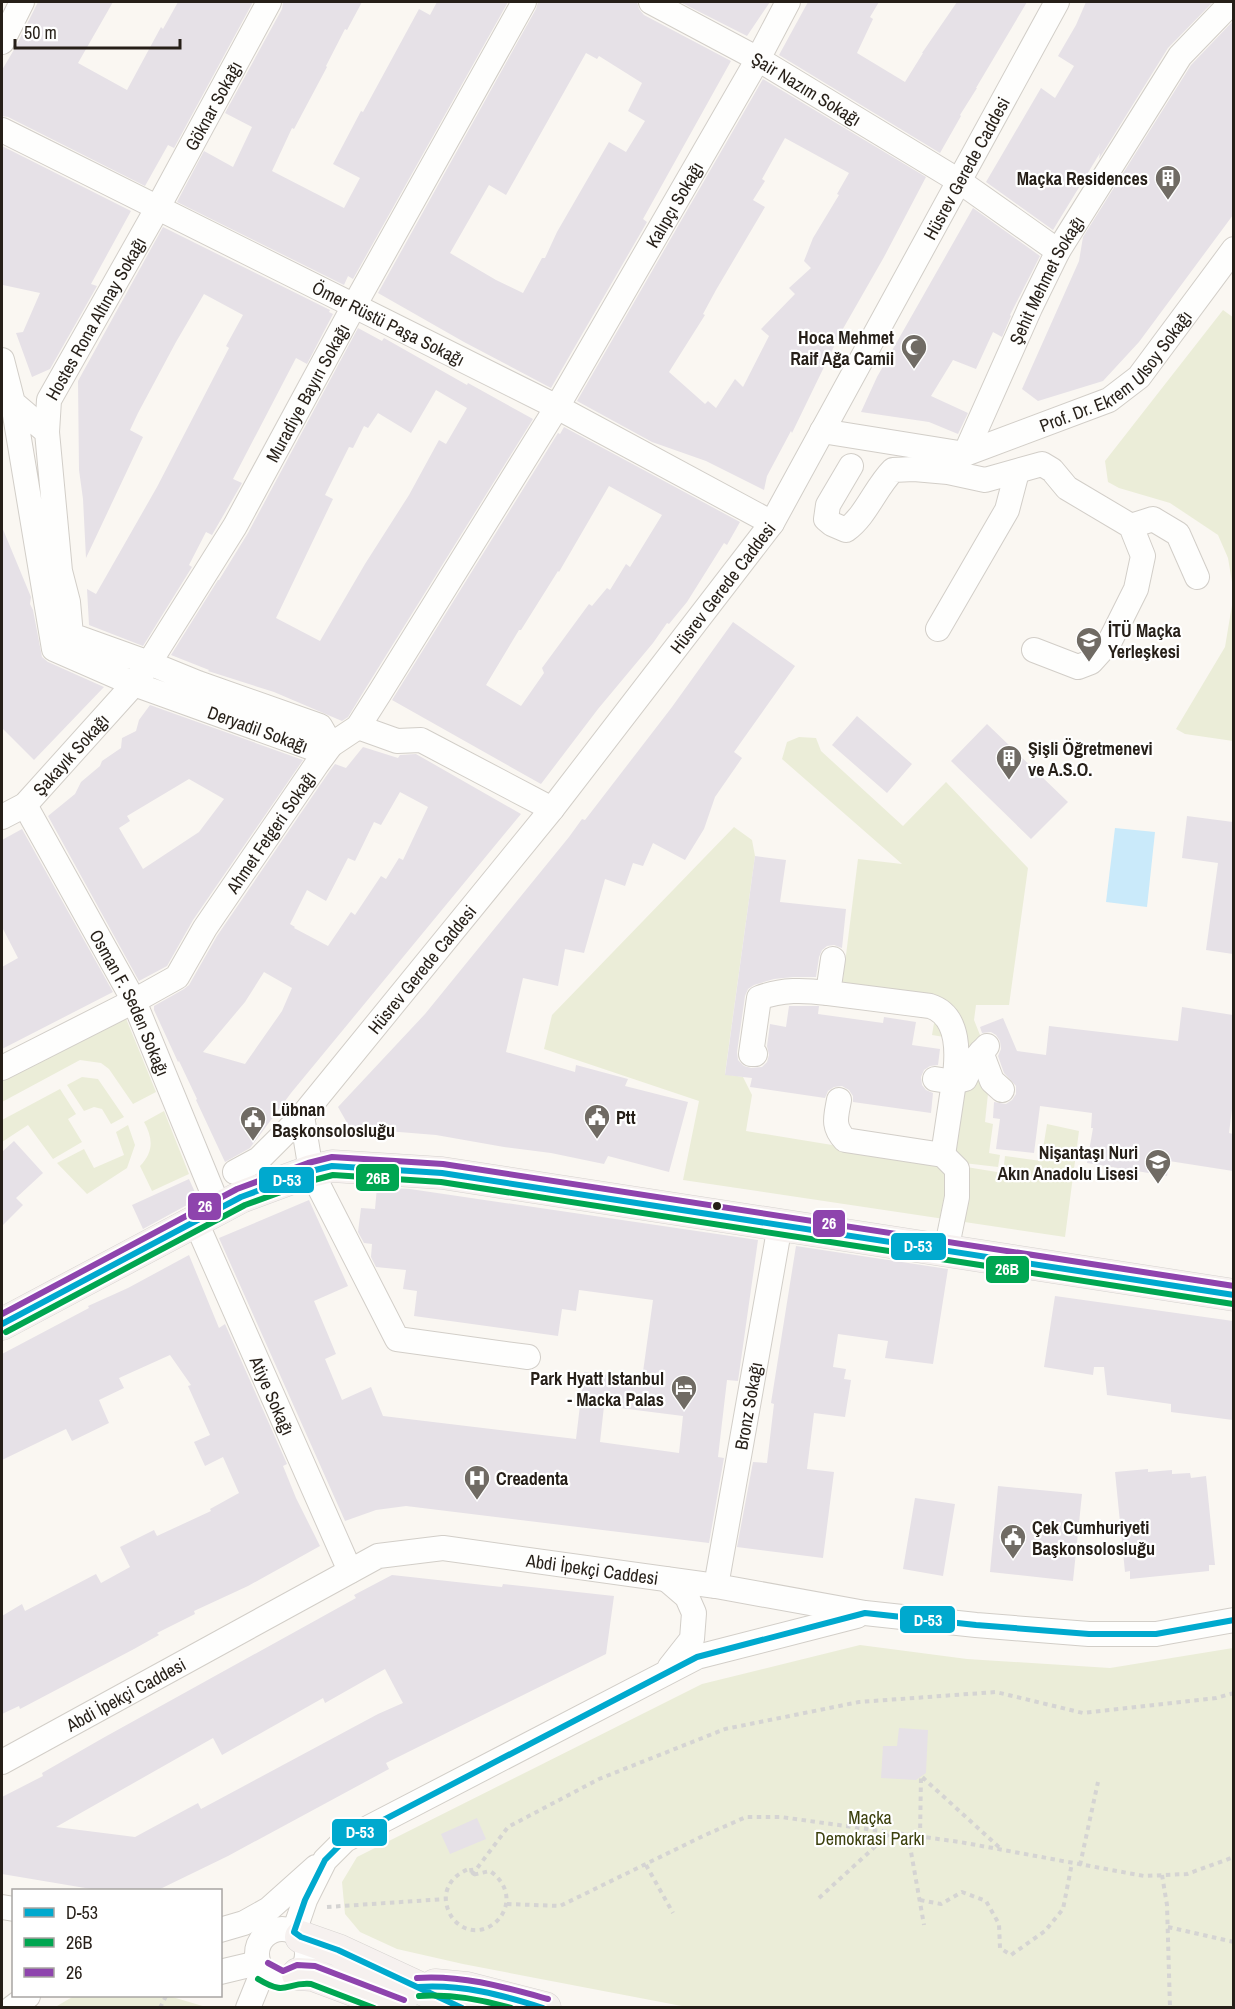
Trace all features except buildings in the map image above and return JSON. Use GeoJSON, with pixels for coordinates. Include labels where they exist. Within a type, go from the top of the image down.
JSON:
{"type":"FeatureCollection","features":[{"type":"Feature","properties":{"kind":"main road"},"geometry":{"type":"LineString","coordinates":[[2,1324],[241,1197],[311,1171],[332,1166],[442,1173],[1233,1295]]}},
{"type":"Feature","properties":{"kind":"main road"},"geometry":{"type":"LineString","coordinates":[[299,1926],[409,1997]]}},
{"type":"Feature","properties":{"kind":"main road"},"geometry":{"type":"LineString","coordinates":[[298,1974],[313,1975],[463,2007]]}},
{"type":"Feature","properties":{"kind":"main road"},"geometry":{"type":"LineString","coordinates":[[409,1997],[439,1985],[467,1988],[545,2007]]}},
{"type":"Feature","properties":{"kind":"street"},"geometry":{"type":"LineString","coordinates":[[2,42],[22,2]]}},
{"type":"Feature","properties":{"kind":"street","name":"Göknar Sokağı"},"geometry":{"type":"LineString","coordinates":[[157,209],[269,2]]}},
{"type":"Feature","properties":{"kind":"street","name":"Muradiye Bayırı Sokağı"},"geometry":{"type":"LineString","coordinates":[[134,684],[235,526],[354,306],[524,2]]}},
{"type":"Feature","properties":{"kind":"street","name":"Şair Nazım Sokağı"},"geometry":{"type":"LineString","coordinates":[[651,2],[758,59],[959,181],[1058,251]]}},
{"type":"Feature","properties":{"kind":"street","name":"Kalıpçı Sokağı"},"geometry":{"type":"LineString","coordinates":[[557,407],[758,59],[788,2]]}},
{"type":"Feature","properties":{"kind":"street","name":"Hüsrev Gerede Caddesi"},"geometry":{"type":"LineString","coordinates":[[235,1172],[259,1159],[302,1116],[552,809],[772,523],[1057,2]]}},
{"type":"Feature","properties":{"kind":"street","name":"Şehit Mehmet Sokağı"},"geometry":{"type":"LineString","coordinates":[[965,454],[1058,251],[1179,56],[1232,2]]}},
{"type":"Feature","properties":{"kind":"street","name":"Ömer Rüstü Paşa Sokağı"},"geometry":{"type":"LineString","coordinates":[[2,130],[557,407],[772,523]]}},
{"type":"Feature","properties":{"kind":"street","name":"Hostes Rona Altınay Sokağı"},"geometry":{"type":"LineString","coordinates":[[47,432],[49,400],[157,209]]}},
{"type":"Feature","properties":{"kind":"street","name":"Prof. Dr. Ekrem Ulsoy Sokağı"},"geometry":{"type":"LineString","coordinates":[[965,454],[1109,400],[1139,377],[1233,249]]}},
{"type":"Feature","properties":{"kind":"street","name":"Deryadil Sokağı"},"geometry":{"type":"LineString","coordinates":[[2,360],[58,604],[71,635],[320,726],[331,745],[312,748],[134,684],[54,649],[58,604],[60,571],[47,432]]}},
{"type":"Feature","properties":{"kind":"street"},"geometry":{"type":"LineString","coordinates":[[13,403],[47,432]]}},
{"type":"Feature","properties":{"kind":"street","name":"Ahmet Fetgeri Sokağı"},"geometry":{"type":"LineString","coordinates":[[2,1068],[177,977],[205,928],[331,745],[358,727],[557,407]]}},
{"type":"Feature","properties":{"kind":"street"},"geometry":{"type":"LineString","coordinates":[[822,431],[965,454]]}},
{"type":"Feature","properties":{"kind":"street"},"geometry":{"type":"LineString","coordinates":[[851,466],[828,505],[826,519],[846,530],[854,524],[882,481],[893,470],[948,472],[985,480],[1042,464],[1052,470],[1068,488],[1131,526],[1143,556],[1136,589],[1110,641],[1091,662],[1078,667],[1034,650]]}},
{"type":"Feature","properties":{"kind":"street"},"geometry":{"type":"LineString","coordinates":[[938,629],[1007,510],[1017,472]]}},
{"type":"Feature","properties":{"kind":"street"},"geometry":{"type":"LineString","coordinates":[[1131,526],[1153,519],[1178,534],[1197,577]]}},
{"type":"Feature","properties":{"kind":"street","name":"Şakayık Sokağı"},"geometry":{"type":"LineString","coordinates":[[2,817],[25,804],[134,684]]}},
{"type":"Feature","properties":{"kind":"street"},"geometry":{"type":"LineString","coordinates":[[358,727],[397,741],[421,740],[552,809]]}},
{"type":"Feature","properties":{"kind":"street","name":"Osman F. Seden Sokağı"},"geometry":{"type":"LineString","coordinates":[[25,804],[134,1001],[207,1214]]}},
{"type":"Feature","properties":{"kind":"street"},"geometry":{"type":"LineString","coordinates":[[828,993],[833,959]]}},
{"type":"Feature","properties":{"kind":"street"},"geometry":{"type":"LineString","coordinates":[[752,1050],[757,997],[804,985],[828,993],[941,1009],[946,1015],[957,1047],[945,1081],[943,1155]]}},
{"type":"Feature","properties":{"kind":"street"},"geometry":{"type":"LineString","coordinates":[[945,1081],[965,1079],[974,1060],[992,1068]]}},
{"type":"Feature","properties":{"kind":"street"},"geometry":{"type":"LineString","coordinates":[[839,1100],[836,1122],[838,1132],[845,1140],[943,1155],[957,1169],[957,1197],[946,1251]]}},
{"type":"Feature","properties":{"kind":"street"},"geometry":{"type":"LineString","coordinates":[[302,1116],[311,1171],[397,1339],[528,1356]]}},
{"type":"Feature","properties":{"kind":"street","name":"Atiye Sokağı"},"geometry":{"type":"LineString","coordinates":[[207,1214],[350,1571]]}},
{"type":"Feature","properties":{"kind":"street","name":"Bronz Sokağı"},"geometry":{"type":"LineString","coordinates":[[716,1586],[780,1225]]}},
{"type":"Feature","properties":{"kind":"street","name":"Abdi İpekçi Caddesi"},"geometry":{"type":"LineString","coordinates":[[2,1762],[378,1556],[443,1548],[716,1586],[865,1613],[976,1625],[1089,1634],[1156,1634],[1233,1620]]}},
{"type":"Feature","properties":{"kind":"street"},"geometry":{"type":"LineString","coordinates":[[665,1674],[692,1639],[694,1613],[687,1597],[666,1579]]}},
{"type":"Feature","properties":{"kind":"street"},"geometry":{"type":"LineString","coordinates":[[222,1929],[244,1923],[268,1909],[345,1840],[697,1657],[865,1613]]}},
{"type":"Feature","properties":{"kind":"street"},"geometry":{"type":"LineString","coordinates":[[222,1972],[260,1967],[276,1979],[284,1980],[298,1974],[307,1962],[308,1955],[299,1926],[325,1860]]}},
{"type":"Feature","properties":{"kind":"street"},"geometry":{"type":"LineString","coordinates":[[248,2007],[260,1967],[258,1946],[263,1938],[277,1929],[299,1926]]}},
{"type":"Feature","properties":{"kind":"street"},"geometry":{"type":"LineString","coordinates":[[12,2007],[25,1997]]}},
{"type":"Feature","properties":{"kind":"path"},"geometry":{"type":"LineString","coordinates":[[472,1875],[508,1827],[599,1779],[725,1729],[859,1702],[996,1692],[1083,1713],[1216,1698],[1233,1693]]}},
{"type":"Feature","properties":{"kind":"path"},"geometry":{"type":"LineString","coordinates":[[920,1837],[921,1776],[1002,1850]]}},
{"type":"Feature","properties":{"kind":"path"},"geometry":{"type":"LineString","coordinates":[[1080,1865],[1098,1782]]}},
{"type":"Feature","properties":{"kind":"path"},"geometry":{"type":"LineString","coordinates":[[507,1904],[560,1906],[746,1817],[781,1817],[908,1835],[1144,1876],[1187,1874],[1233,1857]]}},
{"type":"Feature","properties":{"kind":"path"},"geometry":{"type":"LineString","coordinates":[[819,1898],[891,1833]]}},
{"type":"Feature","properties":{"kind":"path"},"geometry":{"type":"LineString","coordinates":[[908,1835],[924,1925]]}},
{"type":"Feature","properties":{"kind":"path"},"geometry":{"type":"LineString","coordinates":[[920,1900],[941,1904],[962,1893],[986,1901],[999,1924],[1000,1948],[1011,1955],[1045,1931],[1063,1909],[1072,1863]]}},
{"type":"Feature","properties":{"kind":"path"},"geometry":{"type":"LineString","coordinates":[[646,1864],[674,1913]]}},
{"type":"Feature","properties":{"kind":"path"},"geometry":{"type":"LineString","coordinates":[[471,1868],[472,1875],[490,1871],[504,1884],[507,1904],[497,1922],[488,1928],[477,1930],[467,1928],[450,1916],[446,1899],[448,1886],[462,1871],[471,1868]]}},
{"type":"Feature","properties":{"kind":"path"},"geometry":{"type":"LineString","coordinates":[[1162,1875],[1167,1905],[1170,2007]]}},
{"type":"Feature","properties":{"kind":"path"},"geometry":{"type":"LineString","coordinates":[[299,1926],[446,1899]]}},
{"type":"Feature","properties":{"kind":"path"},"geometry":{"type":"LineString","coordinates":[[1168,1928],[1233,1942]]}},
{"type":"Feature","properties":{"kind":"green space"},"geometry":{"type":"Polygon","coordinates":[[[1223,310],[1234,318],[1233,588],[1228,558],[1218,535],[1170,503],[1119,488],[1108,482],[1105,461],[1223,310]]]}},
{"type":"Feature","properties":{"kind":"green space"},"geometry":{"type":"Polygon","coordinates":[[[1233,599],[1233,741],[1185,734],[1176,729],[1225,647],[1233,599]]]}},
{"type":"Feature","properties":{"kind":"green space"},"geometry":{"type":"Polygon","coordinates":[[[799,737],[816,738],[821,751],[903,826],[946,782],[1028,868],[1009,1005],[976,1005],[974,1020],[1000,1085],[989,1084],[985,1122],[993,1124],[989,1153],[1000,1155],[998,1167],[955,1162],[962,1040],[932,1035],[935,1017],[840,1003],[858,859],[902,864],[782,759],[787,742],[799,737]]]}},
{"type":"Feature","properties":{"kind":"green space"},"geometry":{"type":"Polygon","coordinates":[[[734,827],[752,840],[755,856],[725,1074],[743,1077],[752,1095],[746,1131],[1003,1173],[1005,1156],[1041,1161],[1047,1124],[1079,1131],[1065,1237],[683,1180],[699,1101],[544,1049],[552,1015],[734,827]]]}},
{"type":"Feature","properties":{"kind":"green space"},"geometry":{"type":"Polygon","coordinates":[[[125,1016],[156,1092],[133,1104],[109,1069],[101,1063],[80,1060],[2,1102],[2,1080],[125,1016]]]}},
{"type":"Feature","properties":{"kind":"green space"},"geometry":{"type":"Polygon","coordinates":[[[82,1077],[98,1079],[124,1117],[111,1124],[102,1109],[94,1107],[84,1111],[67,1085],[82,1077]]]}},
{"type":"Feature","properties":{"kind":"green space"},"geometry":{"type":"Polygon","coordinates":[[[60,1089],[76,1114],[68,1119],[82,1142],[53,1159],[28,1125],[2,1142],[2,1120],[60,1089]]]}},
{"type":"Feature","properties":{"kind":"green space"},"geometry":{"type":"Polygon","coordinates":[[[164,1111],[189,1174],[152,1191],[140,1166],[145,1161],[151,1145],[144,1122],[164,1111]]]}},
{"type":"Feature","properties":{"kind":"green space"},"geometry":{"type":"Polygon","coordinates":[[[128,1125],[135,1145],[127,1168],[87,1194],[57,1163],[84,1149],[94,1168],[124,1155],[116,1132],[128,1125]]]}},
{"type":"Feature","properties":{"kind":"green space","name":"Maçka Demokrasi Parkı"},"geometry":{"type":"Polygon","coordinates":[[[860,1645],[967,1659],[1110,1668],[1233,1648],[1233,2007],[687,2007],[397,1949],[360,1932],[345,1914],[342,1882],[357,1857],[702,1684],[860,1645]]]}},
{"type":"Feature","properties":{"kind":"green space"},"geometry":{"type":"Polygon","coordinates":[[[72,1997],[172,1997],[206,2007],[58,2008],[57,2006],[72,1997]]]}},
{"type":"Feature","properties":{"kind":"water"},"geometry":{"type":"Polygon","coordinates":[[[1115,828],[1155,832],[1147,907],[1106,902],[1115,828]]]}},
{"type":"Feature","properties":{"kind":"transit line","name":"26"},"geometry":{"type":"LineString","coordinates":[[2,1314],[237,1189],[308,1163],[332,1157],[443,1164],[1234,1286]]}},
{"type":"Feature","properties":{"kind":"transit line","name":"D-53"},"geometry":{"type":"LineString","coordinates":[[2,1324],[241,1197],[311,1171],[332,1166],[442,1173],[1234,1295]]}},
{"type":"Feature","properties":{"kind":"transit line","name":"26B"},"geometry":{"type":"LineString","coordinates":[[6,1332],[245,1205],[333,1175],[441,1182],[1233,1304]]}},
{"type":"Feature","properties":{"kind":"transit line","name":"D-53"},"geometry":{"type":"LineString","coordinates":[[462,2008],[294,1932],[305,1900],[325,1860],[345,1840],[697,1657],[865,1613],[1089,1634],[1156,1634],[1234,1620]]}},
{"type":"Feature","properties":{"kind":"transit line","name":"26"},"geometry":{"type":"LineString","coordinates":[[268,1963],[283,1971],[297,1965],[315,1966],[404,2000]]}},
{"type":"Feature","properties":{"kind":"transit line","name":"26"},"geometry":{"type":"LineString","coordinates":[[417,1978],[467,1980],[548,1999]]}},
{"type":"Feature","properties":{"kind":"transit line","name":"26B"},"geometry":{"type":"LineString","coordinates":[[258,1979],[281,1988],[311,1984],[374,2008]]}},
{"type":"Feature","properties":{"kind":"transit line","name":"D-53"},"geometry":{"type":"LineString","coordinates":[[418,1987],[466,1989],[543,2008]]}},
{"type":"Feature","properties":{"kind":"transit line","name":"26B"},"geometry":{"type":"LineString","coordinates":[[419,1996],[465,1998],[511,2008]]}},
{"type":"Feature","properties":{"kind":"place","name":"Maçka Residences"},"geometry":{"type":"Point","coordinates":[1168,201]}},
{"type":"Feature","properties":{"kind":"place","name":"Hoca Mehmet Raif Ağa Camii"},"geometry":{"type":"Point","coordinates":[914,370]}},
{"type":"Feature","properties":{"kind":"place","name":"İTÜ Maçka Yerleşkesi"},"geometry":{"type":"Point","coordinates":[1089,663]}},
{"type":"Feature","properties":{"kind":"place","name":"Şişli Öğretmenevi ve A.S.O."},"geometry":{"type":"Point","coordinates":[1009,781]}},
{"type":"Feature","properties":{"kind":"place","name":"Ptt"},"geometry":{"type":"Point","coordinates":[597,1140]}},
{"type":"Feature","properties":{"kind":"place","name":"Lübnan Başkonsolosluğu"},"geometry":{"type":"Point","coordinates":[253,1142]}},
{"type":"Feature","properties":{"kind":"place","name":"Nişantaşı Nuri Akın Anadolu Lisesi"},"geometry":{"type":"Point","coordinates":[1158,1185]}},
{"type":"Feature","properties":{"kind":"place","name":"Park Hyatt Istanbul - Macka Palas"},"geometry":{"type":"Point","coordinates":[684,1411]}},
{"type":"Feature","properties":{"kind":"place","name":"Creadenta"},"geometry":{"type":"Point","coordinates":[477,1501]}},
{"type":"Feature","properties":{"kind":"place","name":"Çek Cumhuriyeti Başkonsolosluğu"},"geometry":{"type":"Point","coordinates":[1013,1560]}}]}
